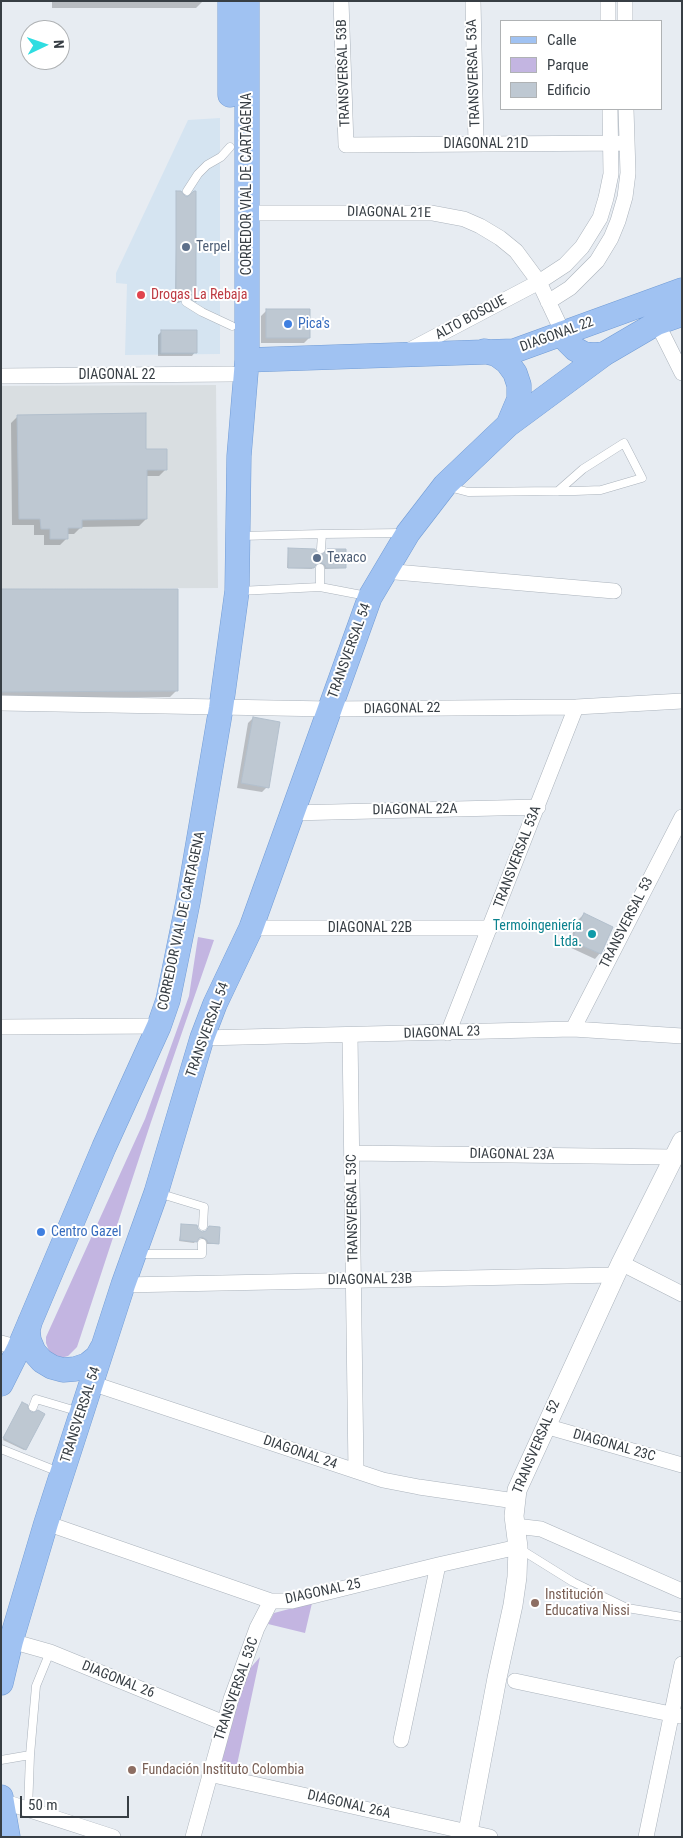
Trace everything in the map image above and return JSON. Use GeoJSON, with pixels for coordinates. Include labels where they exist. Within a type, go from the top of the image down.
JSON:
{"type":"FeatureCollection","features":[{"type":"Feature","properties":{"kind":"main road","name":"CORREDOR VIAL DE CARTAGENA"},"geometry":{"type":"LineString","coordinates":[[230,1],[232,326],[240,367]]}},
{"type":"Feature","properties":{"kind":"main road","name":"CORREDOR VIAL DE CARTAGENA"},"geometry":{"type":"LineString","coordinates":[[1,1384],[10,1346],[32,1316],[100,1155],[159,1026],[168,1000],[188,902],[221,708],[236,591],[240,367],[247,212],[246,1]]}},
{"type":"Feature","properties":{"kind":"main road","name":"DIAGONAL 22"},"geometry":{"type":"LineString","coordinates":[[240,367],[403,354],[514,351],[682,290]]}},
{"type":"Feature","properties":{"kind":"main road"},"geometry":{"type":"LineString","coordinates":[[508,424],[604,354],[657,324],[682,314]]}},
{"type":"Feature","properties":{"kind":"main road"},"geometry":{"type":"LineString","coordinates":[[563,333],[568,342],[584,354],[594,356],[604,354]]}},
{"type":"Feature","properties":{"kind":"main road"},"geometry":{"type":"LineString","coordinates":[[483,351],[496,354],[507,362],[515,372],[519,386],[519,399],[508,424]]}},
{"type":"Feature","properties":{"kind":"main road","name":"TRANSVERSAL 54"},"geometry":{"type":"LineString","coordinates":[[1,1683],[11,1641],[46,1523],[123,1285],[156,1193],[202,1038],[215,1004],[250,928],[370,596],[408,533],[445,485],[508,424]]}},
{"type":"Feature","properties":{"kind":"main road"},"geometry":{"type":"LineString","coordinates":[[32,1316],[28,1330],[29,1340],[34,1352],[42,1361],[52,1367],[63,1370],[87,1365],[97,1357],[104,1345]]}},
{"type":"Feature","properties":{"kind":"main road"},"geometry":{"type":"LineString","coordinates":[[2,1799],[8,1837]]}},
{"type":"Feature","properties":{"kind":"street","name":"TRANSVERSAL 53B"},"geometry":{"type":"LineString","coordinates":[[342,1],[346,145]]}},
{"type":"Feature","properties":{"kind":"street","name":"TRANSVERSAL 53A"},"geometry":{"type":"LineString","coordinates":[[472,1],[476,144]]}},
{"type":"Feature","properties":{"kind":"street"},"geometry":{"type":"LineString","coordinates":[[608,1],[608,20]]}},
{"type":"Feature","properties":{"kind":"street"},"geometry":{"type":"LineString","coordinates":[[625,1],[625,20]]}},
{"type":"Feature","properties":{"kind":"street"},"geometry":{"type":"LineString","coordinates":[[539,282],[565,265],[582,247],[600,218],[611,174],[610,110]]}},
{"type":"Feature","properties":{"kind":"street"},"geometry":{"type":"LineString","coordinates":[[548,302],[582,278],[611,238],[618,221],[625,198],[628,173],[626,110]]}},
{"type":"Feature","properties":{"kind":"street","name":"DIAGONAL 21D"},"geometry":{"type":"LineString","coordinates":[[346,145],[626,143]]}},
{"type":"Feature","properties":{"kind":"street","name":"DIAGONAL 21E"},"geometry":{"type":"LineString","coordinates":[[247,212],[432,213],[464,219],[500,238],[516,251],[539,282],[563,333]]}},
{"type":"Feature","properties":{"kind":"street","name":"ALTO BOSQUE"},"geometry":{"type":"LineString","coordinates":[[403,354],[539,282]]}},
{"type":"Feature","properties":{"kind":"street"},"geometry":{"type":"LineString","coordinates":[[657,324],[682,373]]}},
{"type":"Feature","properties":{"kind":"street","name":"DIAGONAL 22"},"geometry":{"type":"LineString","coordinates":[[1,376],[240,367]]}},
{"type":"Feature","properties":{"kind":"street"},"geometry":{"type":"LineString","coordinates":[[384,571],[614,591]]}},
{"type":"Feature","properties":{"kind":"street","name":"DIAGONAL 22"},"geometry":{"type":"LineString","coordinates":[[1,703],[329,709],[576,707],[682,701]]}},
{"type":"Feature","properties":{"kind":"street","name":"TRANSVERSAL 53A"},"geometry":{"type":"LineString","coordinates":[[448,1033],[538,808],[576,707]]}},
{"type":"Feature","properties":{"kind":"street","name":"DIAGONAL 22A"},"geometry":{"type":"LineString","coordinates":[[291,813],[538,808]]}},
{"type":"Feature","properties":{"kind":"street","name":"TRANSVERSAL 53"},"geometry":{"type":"LineString","coordinates":[[572,1029],[678,833],[682,818]]}},
{"type":"Feature","properties":{"kind":"street","name":"DIAGONAL 22B"},"geometry":{"type":"LineString","coordinates":[[250,928],[490,928]]}},
{"type":"Feature","properties":{"kind":"street"},"geometry":{"type":"LineString","coordinates":[[1,1027],[159,1026]]}},
{"type":"Feature","properties":{"kind":"street","name":"DIAGONAL 23"},"geometry":{"type":"LineString","coordinates":[[202,1038],[572,1029],[682,1036]]}},
{"type":"Feature","properties":{"kind":"street","name":"TRANSVERSAL 53C"},"geometry":{"type":"LineString","coordinates":[[350,1035],[356,1472]]}},
{"type":"Feature","properties":{"kind":"street","name":"DIAGONAL 23A"},"geometry":{"type":"LineString","coordinates":[[352,1153],[677,1149]]}},
{"type":"Feature","properties":{"kind":"street","name":"TRANSVERSAL 52"},"geometry":{"type":"LineString","coordinates":[[468,1834],[517,1577],[518,1547],[515,1526],[515,1501],[517,1490],[618,1269],[677,1149]]}},
{"type":"Feature","properties":{"kind":"street","name":"DIAGONAL 23B"},"geometry":{"type":"LineString","coordinates":[[123,1285],[354,1280],[618,1269],[682,1294]]}},
{"type":"Feature","properties":{"kind":"street","name":"DIAGONAL 24"},"geometry":{"type":"LineString","coordinates":[[91,1382],[383,1480],[515,1501]]}},
{"type":"Feature","properties":{"kind":"street","name":"DIAGONAL 23C"},"geometry":{"type":"LineString","coordinates":[[545,1426],[682,1465]]}},
{"type":"Feature","properties":{"kind":"street","name":"DIAGONAL 25"},"geometry":{"type":"LineString","coordinates":[[46,1523],[271,1601],[292,1601],[518,1547]]}},
{"type":"Feature","properties":{"kind":"street"},"geometry":{"type":"LineString","coordinates":[[515,1526],[541,1529],[682,1591]]}},
{"type":"Feature","properties":{"kind":"street"},"geometry":{"type":"LineString","coordinates":[[401,1740],[438,1565]]}},
{"type":"Feature","properties":{"kind":"street","name":"TRANSVERSAL 53C"},"geometry":{"type":"LineString","coordinates":[[192,1837],[224,1722],[257,1628],[271,1601]]}},
{"type":"Feature","properties":{"kind":"street","name":"DIAGONAL 26"},"geometry":{"type":"LineString","coordinates":[[11,1641],[50,1652],[224,1722]]}},
{"type":"Feature","properties":{"kind":"street"},"geometry":{"type":"LineString","coordinates":[[646,1837],[677,1716],[682,1664]]}},
{"type":"Feature","properties":{"kind":"street"},"geometry":{"type":"LineString","coordinates":[[515,1681],[677,1716]]}},
{"type":"Feature","properties":{"kind":"street","name":"DIAGONAL 26A"},"geometry":{"type":"LineString","coordinates":[[209,1774],[468,1834],[490,1837]]}},
{"type":"Feature","properties":{"kind":"street"},"geometry":{"type":"LineString","coordinates":[[2,1799],[28,1811],[113,1837]]}},
{"type":"Feature","properties":{"kind":"lane"},"geometry":{"type":"LineString","coordinates":[[187,191],[198,174],[207,165],[221,157],[230,147]]}},
{"type":"Feature","properties":{"kind":"lane"},"geometry":{"type":"LineString","coordinates":[[186,302],[232,326]]}},
{"type":"Feature","properties":{"kind":"lane"},"geometry":{"type":"LineString","coordinates":[[445,485],[468,492],[558,491],[600,490],[642,478],[624,443],[582,469],[558,491]]}},
{"type":"Feature","properties":{"kind":"lane"},"geometry":{"type":"LineString","coordinates":[[238,536],[408,533]]}},
{"type":"Feature","properties":{"kind":"lane"},"geometry":{"type":"LineString","coordinates":[[321,549],[322,534]]}},
{"type":"Feature","properties":{"kind":"lane"},"geometry":{"type":"LineString","coordinates":[[320,568],[320,588]]}},
{"type":"Feature","properties":{"kind":"lane"},"geometry":{"type":"LineString","coordinates":[[236,591],[320,588],[370,596]]}},
{"type":"Feature","properties":{"kind":"lane"},"geometry":{"type":"LineString","coordinates":[[156,1193],[204,1207],[203,1226]]}},
{"type":"Feature","properties":{"kind":"lane"},"geometry":{"type":"LineString","coordinates":[[134,1254],[202,1254],[202,1242]]}},
{"type":"Feature","properties":{"kind":"lane"},"geometry":{"type":"LineString","coordinates":[[33,1407],[36,1399],[82,1412]]}},
{"type":"Feature","properties":{"kind":"lane"},"geometry":{"type":"LineString","coordinates":[[11,1452],[15,1444]]}},
{"type":"Feature","properties":{"kind":"lane"},"geometry":{"type":"LineString","coordinates":[[1,1449],[63,1473]]}},
{"type":"Feature","properties":{"kind":"lane"},"geometry":{"type":"LineString","coordinates":[[518,1547],[574,1582],[626,1608],[682,1617]]}},
{"type":"Feature","properties":{"kind":"lane"},"geometry":{"type":"LineString","coordinates":[[28,1811],[30,1755],[36,1686],[50,1652]]}},
{"type":"Feature","properties":{"kind":"lane"},"geometry":{"type":"LineString","coordinates":[[1,1760],[30,1755]]}},
{"type":"Feature","properties":{"kind":"shaded area"},"geometry":{"type":"Polygon","coordinates":[[[220,118],[220,354],[125,355],[127,284],[116,283],[116,273],[188,120],[220,118]]]}},
{"type":"Feature","properties":{"kind":"shaded area"},"geometry":{"type":"Polygon","coordinates":[[[216,385],[218,588],[1,589],[1,386],[216,385]]]}},
{"type":"Feature","properties":{"kind":"green space"},"geometry":{"type":"Polygon","coordinates":[[[198,937],[214,940],[151,1122],[77,1347],[68,1356],[61,1358],[53,1356],[46,1343],[46,1337],[145,1119],[189,996],[198,937]]]}},
{"type":"Feature","properties":{"kind":"green space"},"geometry":{"type":"Polygon","coordinates":[[[312,1603],[305,1633],[268,1624],[274,1613],[312,1603]]]}},
{"type":"Feature","properties":{"kind":"green space"},"geometry":{"type":"Polygon","coordinates":[[[260,1657],[235,1774],[221,1770],[227,1721],[246,1673],[260,1657]]]}},
{"type":"Feature","properties":{"kind":"building","name":"Terpel"},"geometry":{"type":"Polygon","coordinates":[[[176,191],[181,191],[187,197],[196,191],[196,302],[186,296],[180,302],[176,302],[176,191]]]}},
{"type":"Feature","properties":{"kind":"building","name":"Pica's"},"geometry":{"type":"Polygon","coordinates":[[[266,309],[310,309],[310,338],[266,338],[266,309]]]}},
{"type":"Feature","properties":{"kind":"building"},"geometry":{"type":"Polygon","coordinates":[[[161,330],[197,330],[197,353],[161,353],[161,330]]]}},
{"type":"Feature","properties":{"kind":"building"},"geometry":{"type":"Polygon","coordinates":[[[146,413],[146,449],[167,449],[167,470],[147,470],[147,519],[82,520],[82,528],[68,528],[68,539],[50,539],[50,529],[41,529],[40,519],[19,519],[17,415],[146,413]]]}},
{"type":"Feature","properties":{"kind":"building","name":"Texaco"},"geometry":{"type":"Polygon","coordinates":[[[288,548],[315,549],[321,555],[327,549],[346,549],[346,568],[326,568],[320,562],[314,568],[288,568],[288,548]]]}},
{"type":"Feature","properties":{"kind":"building"},"geometry":{"type":"Polygon","coordinates":[[[1,589],[178,589],[178,691],[1,692],[1,589]]]}},
{"type":"Feature","properties":{"kind":"building"},"geometry":{"type":"Polygon","coordinates":[[[253,717],[280,722],[269,788],[241,783],[253,717]]]}},
{"type":"Feature","properties":{"kind":"building","name":"Termoingeniería Ltda."},"geometry":{"type":"Polygon","coordinates":[[[584,913],[613,927],[601,954],[571,941],[584,913]]]}},
{"type":"Feature","properties":{"kind":"building"},"geometry":{"type":"Polygon","coordinates":[[[181,1224],[197,1225],[198,1229],[202,1232],[206,1231],[209,1226],[220,1227],[219,1244],[208,1243],[202,1237],[197,1242],[180,1240],[181,1224]]]}},
{"type":"Feature","properties":{"kind":"building"},"geometry":{"type":"Polygon","coordinates":[[[22,1402],[28,1405],[31,1412],[38,1410],[45,1414],[26,1450],[3,1438],[22,1402]]]}},
{"type":"Feature","properties":{"kind":"place","name":"Terpel"},"geometry":{"type":"Point","coordinates":[186,247]}},
{"type":"Feature","properties":{"kind":"place","name":"Drogas La Rebaja"},"geometry":{"type":"Point","coordinates":[141,295]}},
{"type":"Feature","properties":{"kind":"place","name":"Pica's"},"geometry":{"type":"Point","coordinates":[288,324]}},
{"type":"Feature","properties":{"kind":"place","name":"Texaco"},"geometry":{"type":"Point","coordinates":[317,558]}},
{"type":"Feature","properties":{"kind":"place","name":"Termoingeniería Ltda."},"geometry":{"type":"Point","coordinates":[592,934]}},
{"type":"Feature","properties":{"kind":"place","name":"Centro Gazel"},"geometry":{"type":"Point","coordinates":[41,1232]}},
{"type":"Feature","properties":{"kind":"place","name":"Institución Educativa Nissi"},"geometry":{"type":"Point","coordinates":[535,1603]}},
{"type":"Feature","properties":{"kind":"place","name":"Fundación Instituto Colombia"},"geometry":{"type":"Point","coordinates":[132,1770]}}]}
